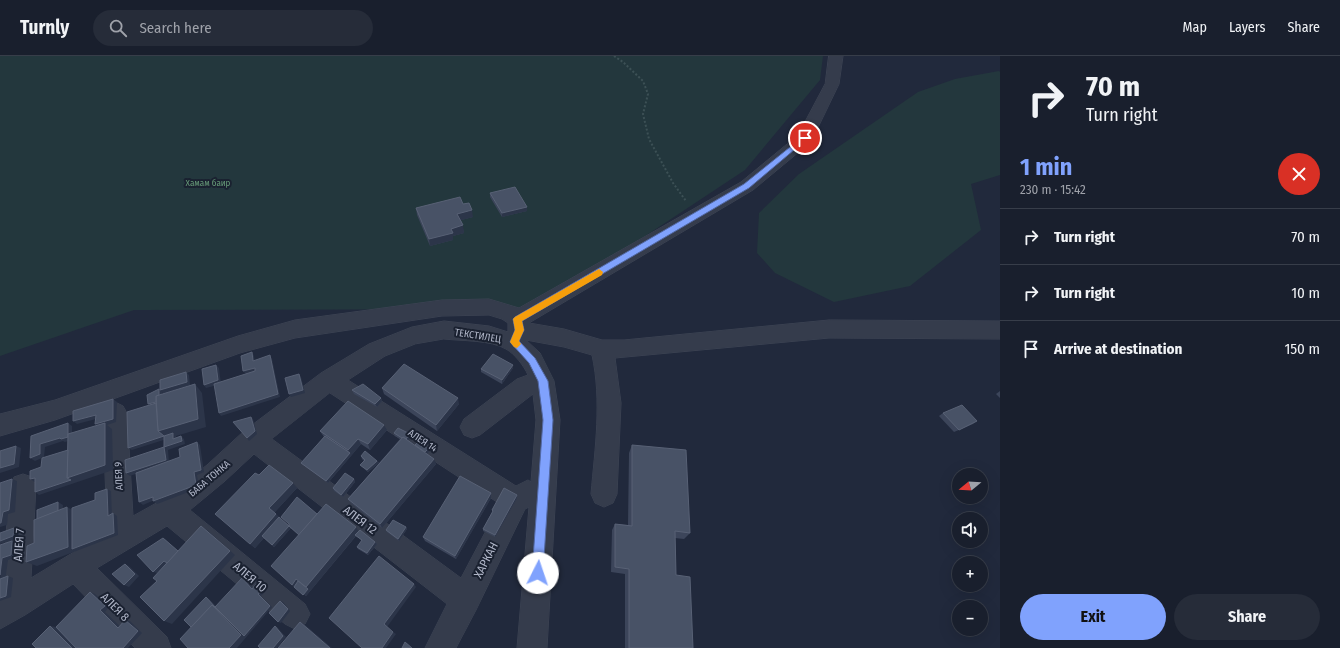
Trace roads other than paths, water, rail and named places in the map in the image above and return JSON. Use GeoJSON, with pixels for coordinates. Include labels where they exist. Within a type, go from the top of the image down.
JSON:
{"type":"FeatureCollection","features":[{"type":"Feature","properties":{"kind":"street"},"geometry":{"type":"LineString","coordinates":[[517,330],[747,186],[805,138],[832,84],[836,56]]}},
{"type":"Feature","properties":{"kind":"street"},"geometry":{"type":"LineString","coordinates":[[0,425],[55,410],[118,386],[238,345],[295,328],[442,308],[490,307],[508,312],[517,330]]}},
{"type":"Feature","properties":{"kind":"street"},"geometry":{"type":"LineString","coordinates":[[517,330],[564,338],[602,349],[632,348],[829,329],[1000,330]]}},
{"type":"Feature","properties":{"kind":"street","name":"ТЕКСТИЛЕЦ"},"geometry":{"type":"LineString","coordinates":[[412,336],[444,330],[489,335],[517,330],[543,381],[548,420],[532,648]]}},
{"type":"Feature","properties":{"kind":"street","name":"БАБА ТОНКА"},"geometry":{"type":"LineString","coordinates":[[7,609],[75,566],[169,510],[216,473],[253,439],[329,380],[377,350],[412,336]]}},
{"type":"Feature","properties":{"kind":"street"},"geometry":{"type":"LineString","coordinates":[[602,349],[608,368],[610,399],[604,494]]}},
{"type":"Feature","properties":{"kind":"street","name":"АЛЕЯ 14"},"geometry":{"type":"LineString","coordinates":[[329,380],[516,500]]}},
{"type":"Feature","properties":{"kind":"street"},"geometry":{"type":"LineString","coordinates":[[472,427],[525,386],[543,381]]}},
{"type":"Feature","properties":{"kind":"street","name":"АЛЕЯ 9"},"geometry":{"type":"LineString","coordinates":[[115,413],[121,539]]}},
{"type":"Feature","properties":{"kind":"street","name":"АЛЕЯ 12"},"geometry":{"type":"LineString","coordinates":[[253,439],[466,600]]}},
{"type":"Feature","properties":{"kind":"street"},"geometry":{"type":"LineString","coordinates":[[516,500],[544,482]]}},
{"type":"Feature","properties":{"kind":"street","name":"АЛЕЯ 7"},"geometry":{"type":"LineString","coordinates":[[7,609],[23,486]]}},
{"type":"Feature","properties":{"kind":"street","name":"ХАРКАН"},"geometry":{"type":"LineString","coordinates":[[440,648],[466,600],[516,500]]}},
{"type":"Feature","properties":{"kind":"street","name":"АЛЕЯ 10"},"geometry":{"type":"LineString","coordinates":[[169,510],[295,614]]}},
{"type":"Feature","properties":{"kind":"street","name":"АЛЕЯ 8"},"geometry":{"type":"LineString","coordinates":[[75,566],[156,648]]}},
{"type":"Feature","properties":{"kind":"park label","name":"Хамам баир"},"geometry":{"type":"Point","coordinates":[208,183]}}]}
